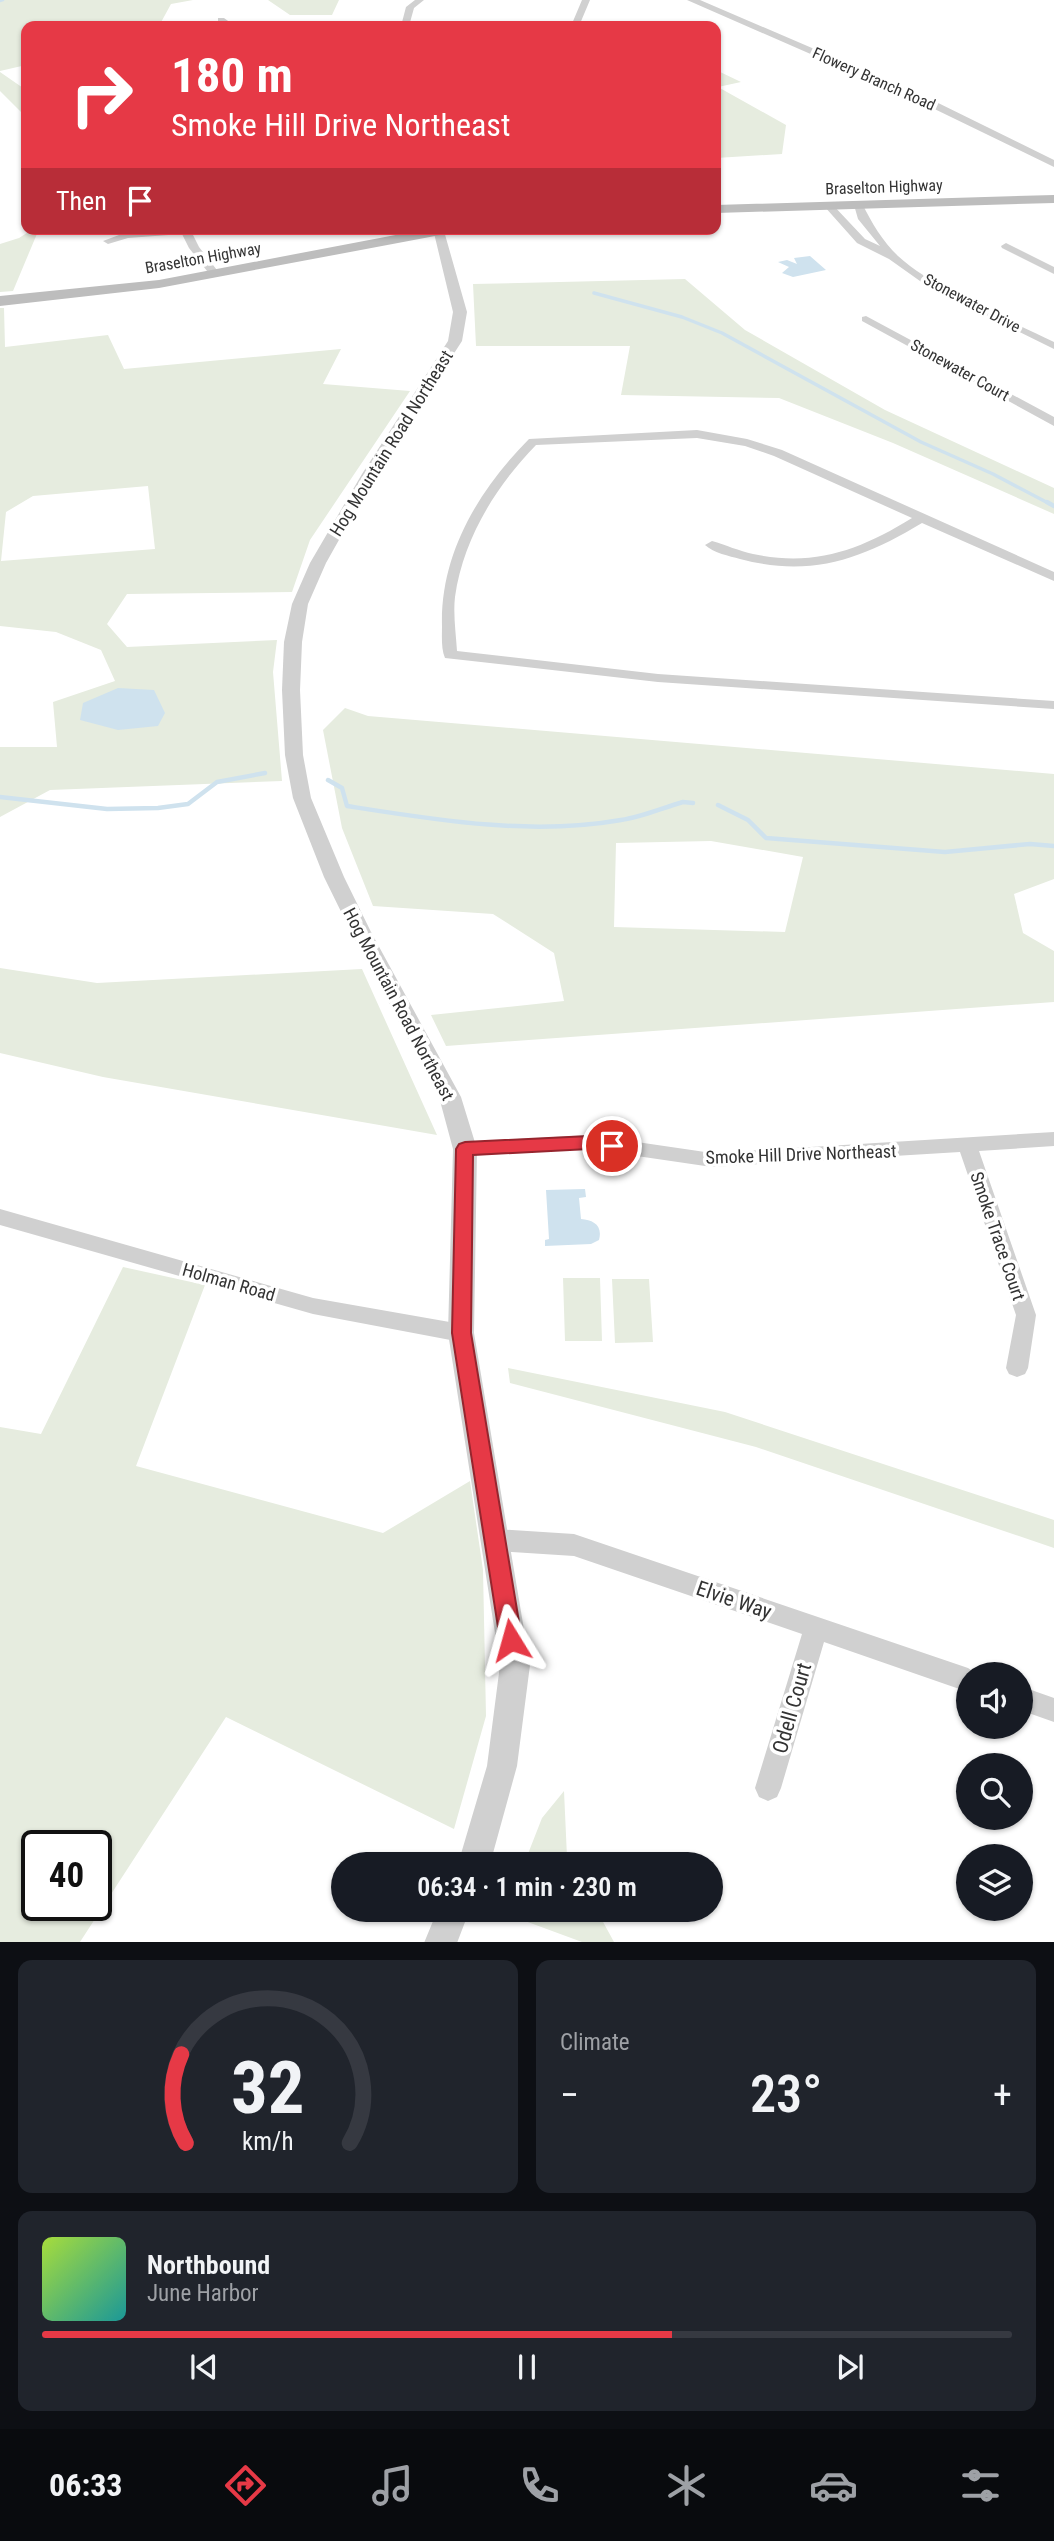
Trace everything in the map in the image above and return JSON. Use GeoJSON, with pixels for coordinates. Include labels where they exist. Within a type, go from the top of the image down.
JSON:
{"type":"FeatureCollection","features":[{"type":"Feature","properties":{"kind":"main road","name":"Braselton Highway"},"geometry":{"type":"LineString","coordinates":[[721,209],[1054,199]]}},
{"type":"Feature","properties":{"kind":"main road","name":"Braselton Highway"},"geometry":{"type":"LineString","coordinates":[[0,301],[108,292],[419,235]]}},
{"type":"Feature","properties":{"kind":"street"},"geometry":{"type":"LineString","coordinates":[[406,21],[410,7],[420,0]]}},
{"type":"Feature","properties":{"kind":"street"},"geometry":{"type":"LineString","coordinates":[[577,21],[586,0]]}},
{"type":"Feature","properties":{"kind":"street","name":"Flowery Branch Road"},"geometry":{"type":"LineString","coordinates":[[692,0],[922,99],[1054,164]]}},
{"type":"Feature","properties":{"kind":"street","name":"Stonewater Drive"},"geometry":{"type":"LineString","coordinates":[[859,205],[863,219],[893,257]]}},
{"type":"Feature","properties":{"kind":"street","name":"Stonewater Drive"},"geometry":{"type":"LineString","coordinates":[[829,206],[862,241],[893,257],[931,284],[1054,346]]}},
{"type":"Feature","properties":{"kind":"street"},"geometry":{"type":"LineString","coordinates":[[108,242],[137,235]]}},
{"type":"Feature","properties":{"kind":"street"},"geometry":{"type":"LineString","coordinates":[[188,235],[194,248],[215,274]]}},
{"type":"Feature","properties":{"kind":"street","name":"Hog Mountain Road Northeast"},"geometry":{"type":"LineString","coordinates":[[446,235],[460,312],[455,341],[369,474],[318,563],[300,604],[293,642],[291,690],[294,755],[302,798],[334,877],[361,932],[450,1097],[465,1149],[461,1333],[515,1665],[502,1766],[477,1852]]}},
{"type":"Feature","properties":{"kind":"street"},"geometry":{"type":"LineString","coordinates":[[1006,246],[1054,271]]}},
{"type":"Feature","properties":{"kind":"street","name":"Stonewater Court"},"geometry":{"type":"LineString","coordinates":[[866,319],[1054,422]]}},
{"type":"Feature","properties":{"kind":"street"},"geometry":{"type":"LineString","coordinates":[[1054,577],[778,453],[726,438],[696,434],[533,442],[507,468],[479,511],[456,563],[448,599],[450,655],[658,678],[1054,705]]}},
{"type":"Feature","properties":{"kind":"street"},"geometry":{"type":"LineString","coordinates":[[712,545],[740,557],[772,562],[808,562],[846,556],[877,544],[923,517]]}},
{"type":"Feature","properties":{"kind":"street","name":"Smoke Hill Drive Northeast"},"geometry":{"type":"LineString","coordinates":[[465,1149],[589,1142],[712,1160],[1054,1139]]}},
{"type":"Feature","properties":{"kind":"street","name":"Smoke Trace Court"},"geometry":{"type":"LineString","coordinates":[[967,1145],[1026,1315],[1017,1368]]}},
{"type":"Feature","properties":{"kind":"street","name":"Holman Road"},"geometry":{"type":"LineString","coordinates":[[0,1217],[313,1306],[461,1333]]}},
{"type":"Feature","properties":{"kind":"street","name":"Elvie Way"},"geometry":{"type":"LineString","coordinates":[[496,1540],[574,1545],[956,1676]]}},
{"type":"Feature","properties":{"kind":"street","name":"Odell Court"},"geometry":{"type":"LineString","coordinates":[[768,1788],[816,1628]]}},
{"type":"Feature","properties":{"kind":"street"},"geometry":{"type":"LineString","coordinates":[[1033,1703],[1054,1710]]}},
{"type":"Feature","properties":{"kind":"street"},"geometry":{"type":"LineString","coordinates":[[440,1942],[448,1922]]}},
{"type":"Feature","properties":{"kind":"shaded area"},"geometry":{"type":"Polygon","coordinates":[[[0,0],[193,0],[171,4],[162,21],[21,21],[21,66],[0,71],[0,0]]]}},
{"type":"Feature","properties":{"kind":"shaded area"},"geometry":{"type":"Polygon","coordinates":[[[268,0],[339,0],[332,15],[290,15],[268,0]]]}},
{"type":"Feature","properties":{"kind":"shaded area"},"geometry":{"type":"Polygon","coordinates":[[[0,72],[21,87],[21,112],[0,91],[0,72]]]}},
{"type":"Feature","properties":{"kind":"shaded area"},"geometry":{"type":"Polygon","coordinates":[[[721,72],[741,82],[721,86],[721,72]]]}},
{"type":"Feature","properties":{"kind":"shaded area"},"geometry":{"type":"Polygon","coordinates":[[[721,89],[786,125],[782,154],[721,158],[721,89]]]}},
{"type":"Feature","properties":{"kind":"shaded area"},"geometry":{"type":"Polygon","coordinates":[[[24,235],[36,235],[13,291],[0,292],[0,244],[24,235]]]}},
{"type":"Feature","properties":{"kind":"shaded area"},"geometry":{"type":"Polygon","coordinates":[[[685,279],[745,330],[885,410],[1054,488],[1054,514],[893,443],[779,398],[621,395],[630,346],[476,346],[473,284],[685,279]]]}},
{"type":"Feature","properties":{"kind":"shaded area"},"geometry":{"type":"Polygon","coordinates":[[[0,308],[4,308],[5,347],[108,335],[124,369],[341,349],[323,384],[410,391],[310,540],[292,592],[127,594],[107,624],[127,647],[277,640],[273,672],[282,781],[50,790],[0,817],[0,747],[57,747],[53,702],[115,681],[101,650],[56,632],[0,626],[0,308]],[[148,486],[33,496],[6,512],[1,561],[155,549],[148,486]]]}},
{"type":"Feature","properties":{"kind":"shaded area"},"geometry":{"type":"Polygon","coordinates":[[[345,708],[368,716],[1054,774],[1054,879],[1014,894],[1023,933],[1054,951],[1054,1002],[446,1046],[431,1015],[564,1001],[554,953],[493,914],[373,906],[342,828],[323,730],[345,708]],[[711,841],[616,843],[614,927],[785,932],[803,857],[711,841]]]}},
{"type":"Feature","properties":{"kind":"shaded area"},"geometry":{"type":"Polygon","coordinates":[[[0,968],[97,983],[362,969],[437,1135],[103,1077],[0,1053],[0,968]]]}},
{"type":"Feature","properties":{"kind":"shaded area"},"geometry":{"type":"Polygon","coordinates":[[[123,1267],[205,1285],[136,1466],[383,1533],[470,1481],[483,1570],[486,1716],[454,1829],[226,1717],[112,1893],[112,1830],[21,1830],[21,1921],[94,1921],[80,1942],[0,1942],[0,1427],[41,1434],[123,1267]]]}},
{"type":"Feature","properties":{"kind":"shaded area"},"geometry":{"type":"Polygon","coordinates":[[[563,1278],[600,1278],[602,1341],[565,1341],[563,1278]]]}},
{"type":"Feature","properties":{"kind":"shaded area"},"geometry":{"type":"Polygon","coordinates":[[[612,1279],[649,1279],[653,1342],[615,1343],[612,1279]]]}},
{"type":"Feature","properties":{"kind":"shaded area"},"geometry":{"type":"Polygon","coordinates":[[[508,1368],[725,1412],[1054,1520],[1054,1548],[756,1447],[510,1383],[508,1368]]]}},
{"type":"Feature","properties":{"kind":"shaded area"},"geometry":{"type":"Polygon","coordinates":[[[564,1791],[567,1852],[529,1852],[542,1818],[564,1791]]]}},
{"type":"Feature","properties":{"kind":"shaded area"},"geometry":{"type":"Polygon","coordinates":[[[528,1922],[603,1922],[614,1942],[582,1942],[528,1922]]]}},
{"type":"Feature","properties":{"kind":"water"},"geometry":{"type":"Polygon","coordinates":[[[810,256],[826,270],[793,277],[782,273],[789,267],[778,262],[787,260],[797,264],[794,258],[810,256]]]}},
{"type":"Feature","properties":{"kind":"water"},"geometry":{"type":"Polygon","coordinates":[[[118,688],[154,690],[165,713],[158,726],[118,730],[80,720],[83,703],[118,688]]]}},
{"type":"Feature","properties":{"kind":"water"},"geometry":{"type":"Polygon","coordinates":[[[585,1189],[586,1197],[579,1198],[581,1219],[596,1224],[600,1231],[599,1240],[591,1244],[545,1246],[545,1240],[549,1239],[546,1190],[585,1189]]]}},
{"type":"Feature","properties":{"kind":"waterway"},"geometry":{"type":"LineString","coordinates":[[594,293],[682,317],[722,333],[921,442],[993,474],[1050,504]]}},
{"type":"Feature","properties":{"kind":"waterway"},"geometry":{"type":"LineString","coordinates":[[1047,502],[1054,506]]}},
{"type":"Feature","properties":{"kind":"waterway"},"geometry":{"type":"LineString","coordinates":[[0,797],[107,809],[158,808],[188,804],[217,782],[265,773]]}},
{"type":"Feature","properties":{"kind":"waterway"},"geometry":{"type":"LineString","coordinates":[[328,780],[342,788],[347,806],[484,824],[553,827],[587,825],[629,819],[683,802],[693,803]]}},
{"type":"Feature","properties":{"kind":"waterway"},"geometry":{"type":"LineString","coordinates":[[718,805],[748,820],[766,838],[945,852],[1030,844],[1054,846]]}},
{"type":"Feature","properties":{"kind":"route"},"geometry":{"type":"LineString","coordinates":[[511,1640],[461,1333],[465,1149],[589,1142],[612,1146]]}}]}
